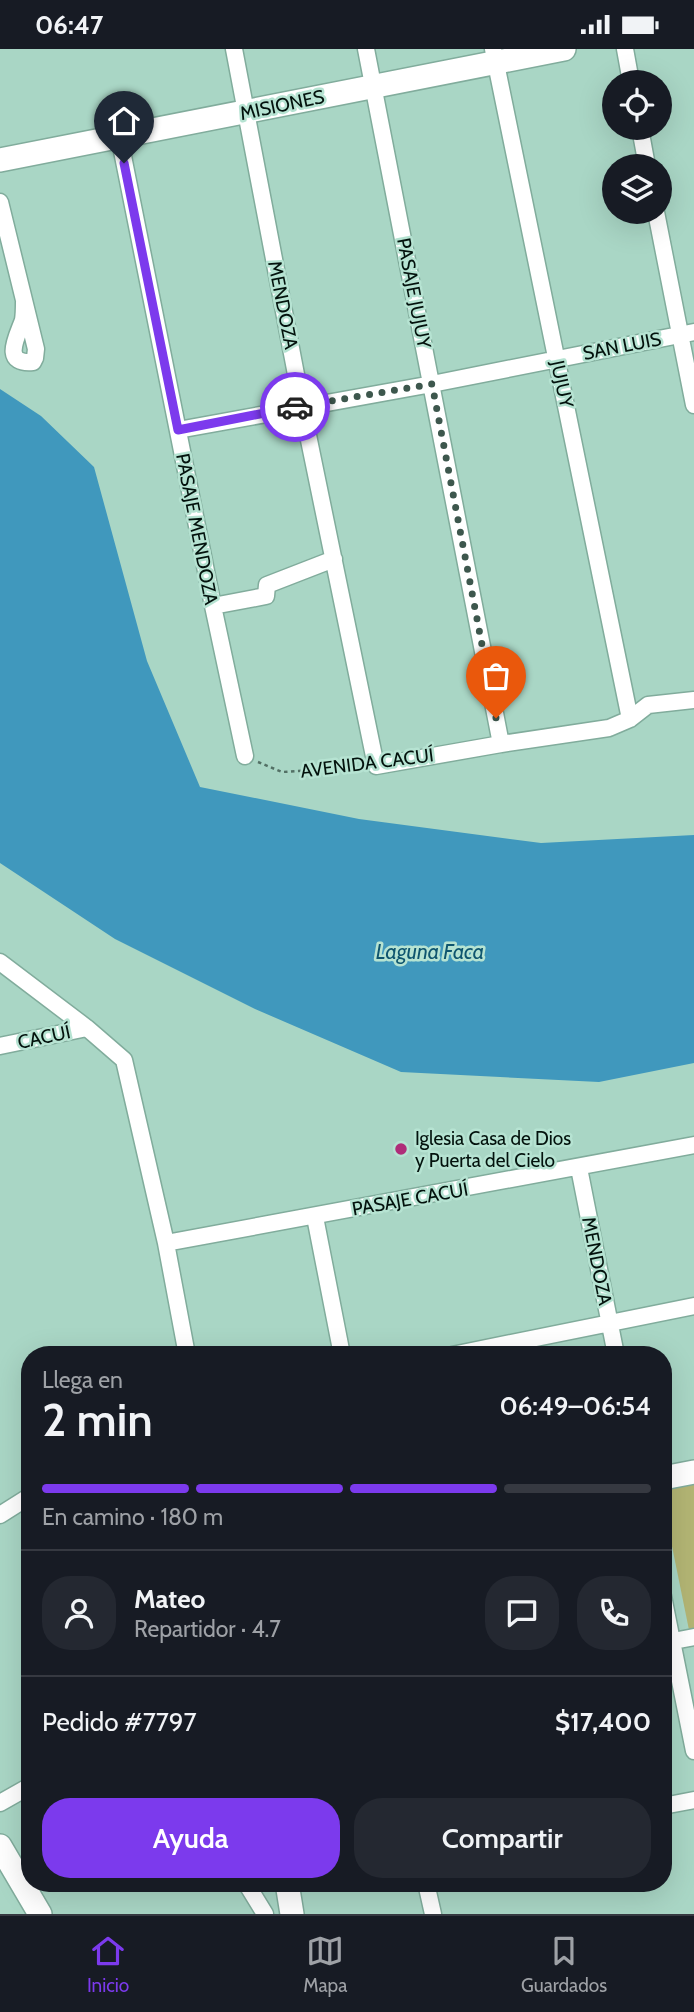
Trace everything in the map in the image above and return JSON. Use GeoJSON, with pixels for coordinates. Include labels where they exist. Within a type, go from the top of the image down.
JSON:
{"type":"FeatureCollection","features":[{"type":"Feature","properties":{"kind":"street","name":"MENDOZA"},"geometry":{"type":"LineString","coordinates":[[234,49],[302,406],[376,766]]}},
{"type":"Feature","properties":{"kind":"street","name":"PASAJE JUJUY"},"geometry":{"type":"LineString","coordinates":[[366,49],[501,744]]}},
{"type":"Feature","properties":{"kind":"street","name":"MISIONES"},"geometry":{"type":"LineString","coordinates":[[0,160],[373,86],[494,56],[564,49]]}},
{"type":"Feature","properties":{"kind":"street"},"geometry":{"type":"LineString","coordinates":[[625,49],[629,70]]}},
{"type":"Feature","properties":{"kind":"street","name":"JUJUY"},"geometry":{"type":"LineString","coordinates":[[494,56],[630,719]]}},
{"type":"Feature","properties":{"kind":"street","name":"PASAJE MENDOZA"},"geometry":{"type":"LineString","coordinates":[[119,136],[245,757]]}},
{"type":"Feature","properties":{"kind":"street"},"geometry":{"type":"LineString","coordinates":[[0,202],[24,302]]}},
{"type":"Feature","properties":{"kind":"street"},"geometry":{"type":"LineString","coordinates":[[659,224],[687,333],[694,405]]}},
{"type":"Feature","properties":{"kind":"street","name":"SAN LUIS"},"geometry":{"type":"LineString","coordinates":[[178,430],[432,384],[687,333]]}},
{"type":"Feature","properties":{"kind":"street"},"geometry":{"type":"LineString","coordinates":[[213,605],[266,596],[267,585],[334,559]]}},
{"type":"Feature","properties":{"kind":"street","name":"AVENIDA CACUÍ"},"geometry":{"type":"LineString","coordinates":[[376,766],[609,728],[630,719],[648,705],[694,700]]}},
{"type":"Feature","properties":{"kind":"street"},"geometry":{"type":"LineString","coordinates":[[0,962],[87,1028],[124,1060],[166,1243],[185,1346]]}},
{"type":"Feature","properties":{"kind":"street","name":"CACUÍ"},"geometry":{"type":"LineString","coordinates":[[0,1046],[87,1028]]}},
{"type":"Feature","properties":{"kind":"street","name":"PASAJE CACUÍ"},"geometry":{"type":"LineString","coordinates":[[166,1243],[694,1145]]}},
{"type":"Feature","properties":{"kind":"street","name":"MENDOZA"},"geometry":{"type":"LineString","coordinates":[[579,1168],[614,1346]]}},
{"type":"Feature","properties":{"kind":"street"},"geometry":{"type":"LineString","coordinates":[[315,1217],[340,1346]]}},
{"type":"Feature","properties":{"kind":"street"},"geometry":{"type":"LineString","coordinates":[[495,1346],[694,1306]]}},
{"type":"Feature","properties":{"kind":"street"},"geometry":{"type":"LineString","coordinates":[[672,1476],[694,1472]]}},
{"type":"Feature","properties":{"kind":"street"},"geometry":{"type":"LineString","coordinates":[[0,1515],[21,1507]]}},
{"type":"Feature","properties":{"kind":"street"},"geometry":{"type":"LineString","coordinates":[[672,1641],[694,1637]]}},
{"type":"Feature","properties":{"kind":"street"},"geometry":{"type":"LineString","coordinates":[[672,1662],[694,1751]]}},
{"type":"Feature","properties":{"kind":"street"},"geometry":{"type":"LineString","coordinates":[[0,1803],[21,1791]]}},
{"type":"Feature","properties":{"kind":"street"},"geometry":{"type":"LineString","coordinates":[[672,1804],[694,1800]]}},
{"type":"Feature","properties":{"kind":"street"},"geometry":{"type":"LineString","coordinates":[[0,1846],[21,1882]]}},
{"type":"Feature","properties":{"kind":"street"},"geometry":{"type":"LineString","coordinates":[[0,1874],[23,1914]]}},
{"type":"Feature","properties":{"kind":"street"},"geometry":{"type":"LineString","coordinates":[[27,1892],[40,1914]]}},
{"type":"Feature","properties":{"kind":"street"},"geometry":{"type":"LineString","coordinates":[[252,1892],[265,1914]]}},
{"type":"Feature","properties":{"kind":"street"},"geometry":{"type":"LineString","coordinates":[[288,1892],[292,1914]]}},
{"type":"Feature","properties":{"kind":"street"},"geometry":{"type":"LineString","coordinates":[[428,1892],[433,1914]]}},
{"type":"Feature","properties":{"kind":"path","name":"AVENIDA CACUÍ"},"geometry":{"type":"LineString","coordinates":[[245,757],[282,772],[376,766]]}},
{"type":"Feature","properties":{"kind":"green space"},"geometry":{"type":"Polygon","coordinates":[[[694,1483],[694,1629],[689,1630],[672,1546],[672,1487],[694,1483]]]}},
{"type":"Feature","properties":{"kind":"water","name":"Laguna Faca"},"geometry":{"type":"Polygon","coordinates":[[[0,389],[41,416],[94,467],[147,661],[200,787],[359,819],[541,843],[694,835],[694,1063],[599,1082],[401,1072],[255,1009],[115,939],[0,863],[0,389]]]}},
{"type":"Feature","properties":{"kind":"way so far"},"geometry":{"type":"LineString","coordinates":[[295,407],[432,384],[496,718]]}},
{"type":"Feature","properties":{"kind":"place","name":"Iglesia Casa de Dios y Puerta del Cielo"},"geometry":{"type":"Point","coordinates":[401,1149]}},
{"type":"Feature","properties":{"kind":"route"},"geometry":{"type":"LineString","coordinates":[[124,163],[178,430],[295,407]]}}]}
